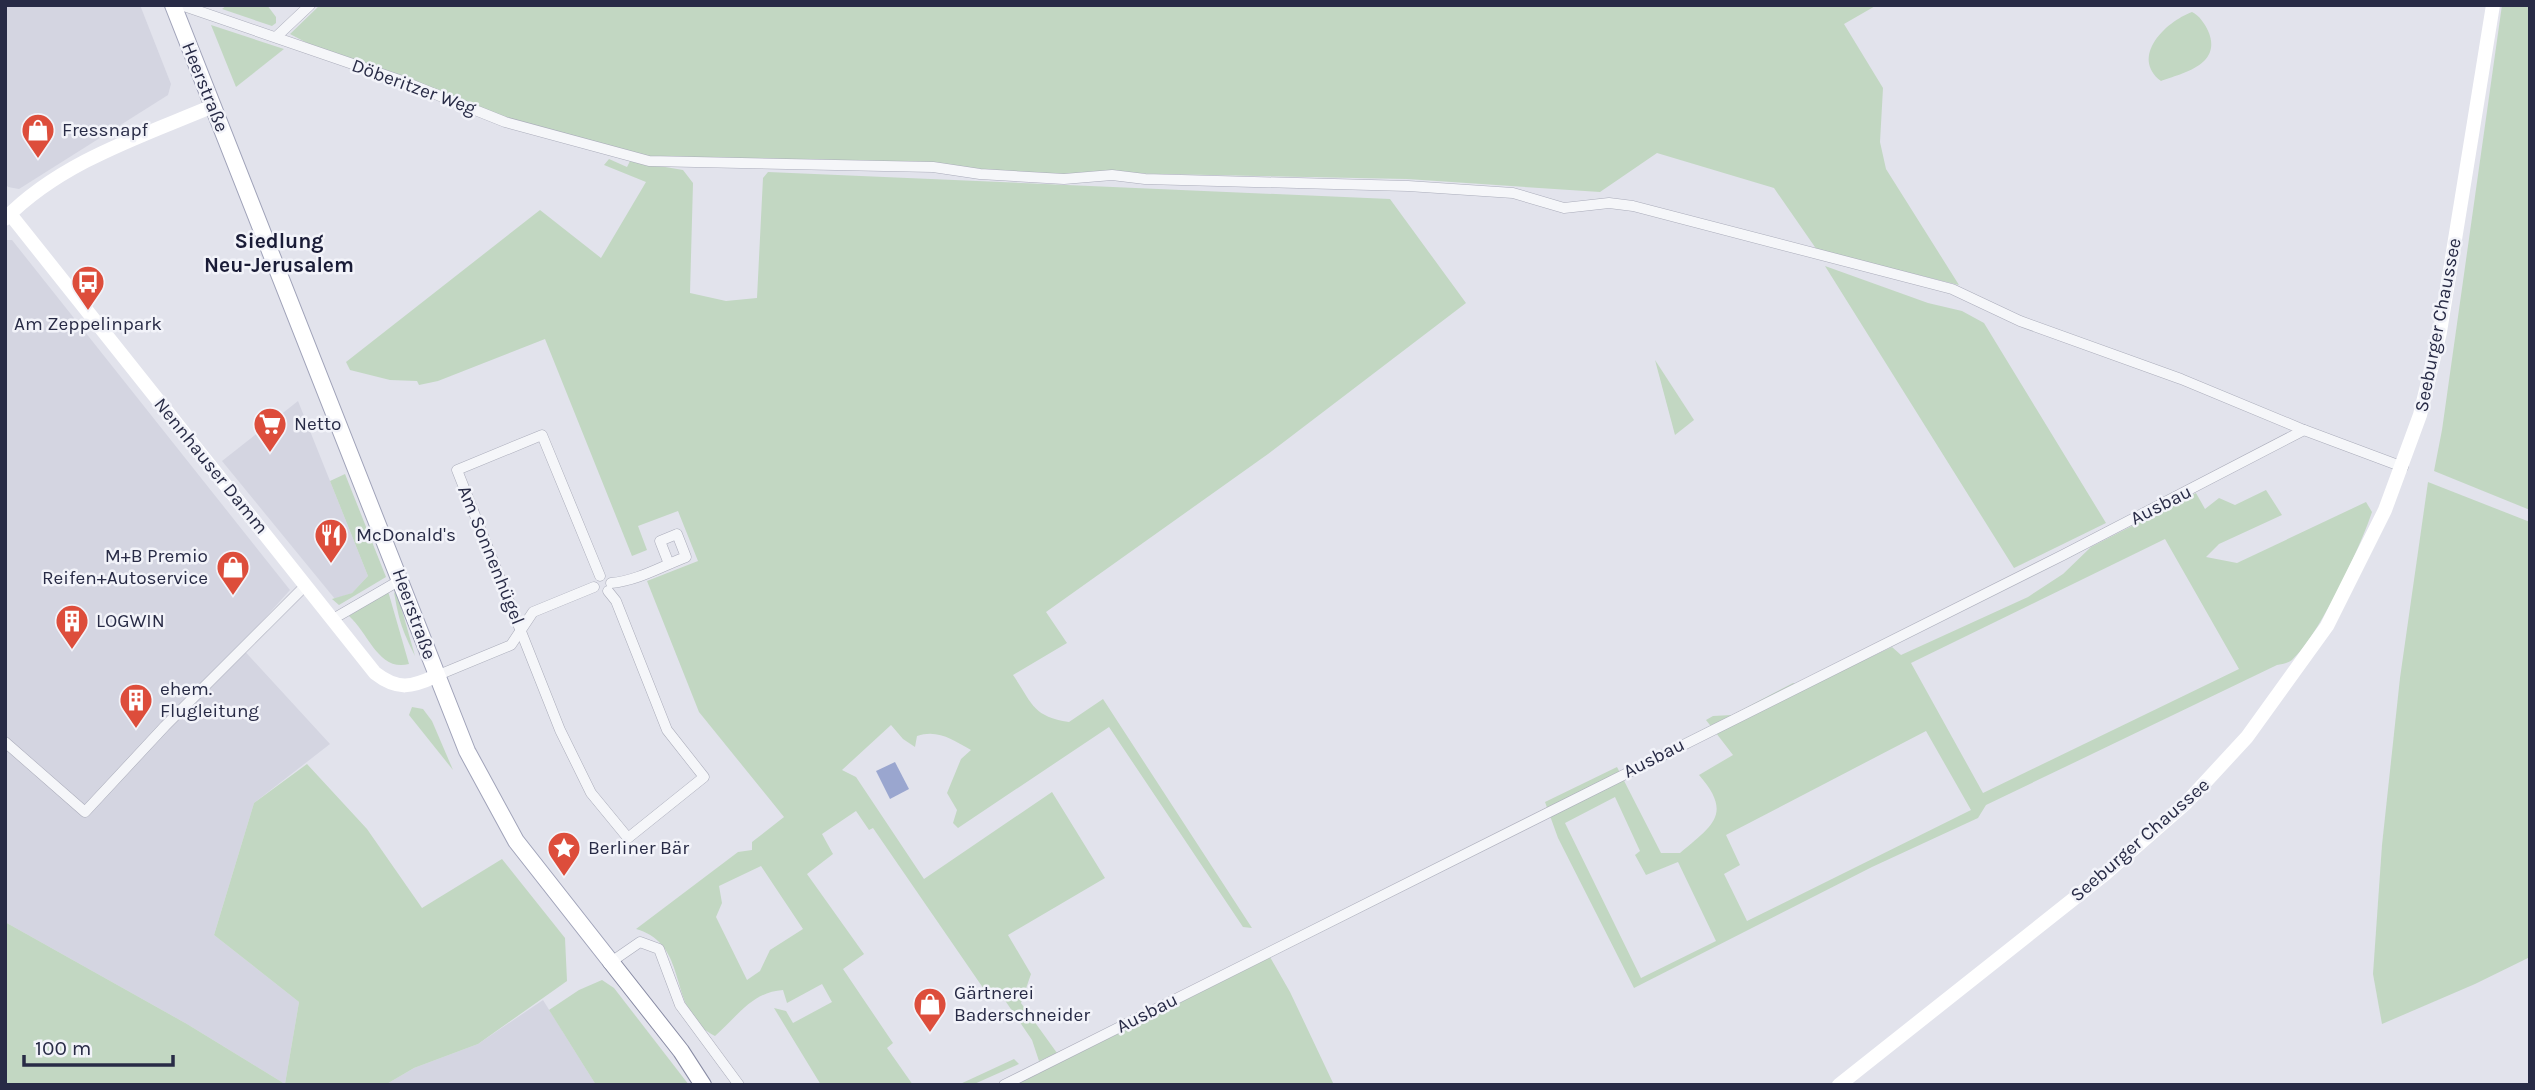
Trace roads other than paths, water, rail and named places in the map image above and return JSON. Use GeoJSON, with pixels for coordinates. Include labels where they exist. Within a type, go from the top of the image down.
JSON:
{"type":"FeatureCollection","features":[{"type":"Feature","properties":{"kind":"main road","name":"Heerstraße"},"geometry":{"type":"LineString","coordinates":[[173,5],[402,579],[436,676],[478,775],[506,826],[681,1051]]}},
{"type":"Feature","properties":{"kind":"main road","name":"Seeburger Chaussee"},"geometry":{"type":"LineString","coordinates":[[1839,1085],[2105,874],[2186,803],[2217,771],[2284,690],[2327,626],[2370,544],[2403,467],[2420,415],[2440,332],[2493,5]]}},
{"type":"Feature","properties":{"kind":"main road"},"geometry":{"type":"LineString","coordinates":[[7,213],[102,151],[213,106]]}},
{"type":"Feature","properties":{"kind":"main road","name":"Nennhauser Damm"},"geometry":{"type":"LineString","coordinates":[[7,213],[375,673],[389,683],[407,688],[436,676]]}},
{"type":"Feature","properties":{"kind":"main road"},"geometry":{"type":"LineString","coordinates":[[681,1051],[703,1085]]}},
{"type":"Feature","properties":{"kind":"main road"},"geometry":{"type":"LineString","coordinates":[[681,1051],[714,1085]]}},
{"type":"Feature","properties":{"kind":"street","name":"Döberitzer Weg"},"geometry":{"type":"LineString","coordinates":[[181,5],[454,100],[505,122],[649,161],[933,167],[1064,179],[1112,175],[1145,179],[1408,186],[1513,193],[1564,208],[1609,203],[1633,206],[1952,289],[2020,321],[2181,379],[2304,430]]}},
{"type":"Feature","properties":{"kind":"street"},"geometry":{"type":"LineString","coordinates":[[276,37],[310,5]]}},
{"type":"Feature","properties":{"kind":"street"},"geometry":{"type":"LineString","coordinates":[[2304,430],[2403,467]]}},
{"type":"Feature","properties":{"kind":"street","name":"Ausbau"},"geometry":{"type":"LineString","coordinates":[[1003,1085],[2063,555],[2304,430]]}},
{"type":"Feature","properties":{"kind":"street","name":"Am Sonnenhügel"},"geometry":{"type":"LineString","coordinates":[[522,632],[457,470],[542,435],[600,576]]}},
{"type":"Feature","properties":{"kind":"street"},"geometry":{"type":"LineString","coordinates":[[594,587],[600,592],[669,564]]}},
{"type":"Feature","properties":{"kind":"street"},"geometry":{"type":"LineString","coordinates":[[522,632],[560,730],[591,793],[628,838],[704,777],[667,730],[607,577],[600,576],[595,580],[594,587]]}},
{"type":"Feature","properties":{"kind":"street"},"geometry":{"type":"LineString","coordinates":[[333,619],[402,579]]}},
{"type":"Feature","properties":{"kind":"street"},"geometry":{"type":"LineString","coordinates":[[5,742],[85,812],[165,726],[306,585]]}},
{"type":"Feature","properties":{"kind":"street"},"geometry":{"type":"LineString","coordinates":[[436,676],[511,645],[533,612],[594,587]]}},
{"type":"Feature","properties":{"kind":"street"},"geometry":{"type":"LineString","coordinates":[[611,962],[640,942],[659,949],[680,1005],[739,1085]]}},
{"type":"Feature","properties":{"kind":"water"},"geometry":{"type":"Polygon","coordinates":[[[895,762],[909,789],[890,799],[876,771],[895,762]]]}},
{"type":"Feature","properties":{"kind":"place","name":"Fressnapf"},"geometry":{"type":"Point","coordinates":[38,160]}},
{"type":"Feature","properties":{"kind":"place","name":"Am Zeppelinpark"},"geometry":{"type":"Point","coordinates":[88,312]}},
{"type":"Feature","properties":{"kind":"place","name":"Netto"},"geometry":{"type":"Point","coordinates":[270,454]}},
{"type":"Feature","properties":{"kind":"place","name":"McDonald's"},"geometry":{"type":"Point","coordinates":[331,565]}},
{"type":"Feature","properties":{"kind":"place","name":"M+B Premio Reifen+Autoservice"},"geometry":{"type":"Point","coordinates":[233,597]}},
{"type":"Feature","properties":{"kind":"place","name":"LOGWIN"},"geometry":{"type":"Point","coordinates":[72,651]}},
{"type":"Feature","properties":{"kind":"place","name":"ehem. Flugleitung"},"geometry":{"type":"Point","coordinates":[136,730]}},
{"type":"Feature","properties":{"kind":"place","name":"Berliner Bär"},"geometry":{"type":"Point","coordinates":[564,878]}},
{"type":"Feature","properties":{"kind":"place","name":"Gärtnerei Baderschneider"},"geometry":{"type":"Point","coordinates":[930,1034]}},
{"type":"Feature","properties":{"kind":"district","name":"Siedlung Neu-Jerusalem"},"geometry":{"type":"Point","coordinates":[279,253]}}]}
